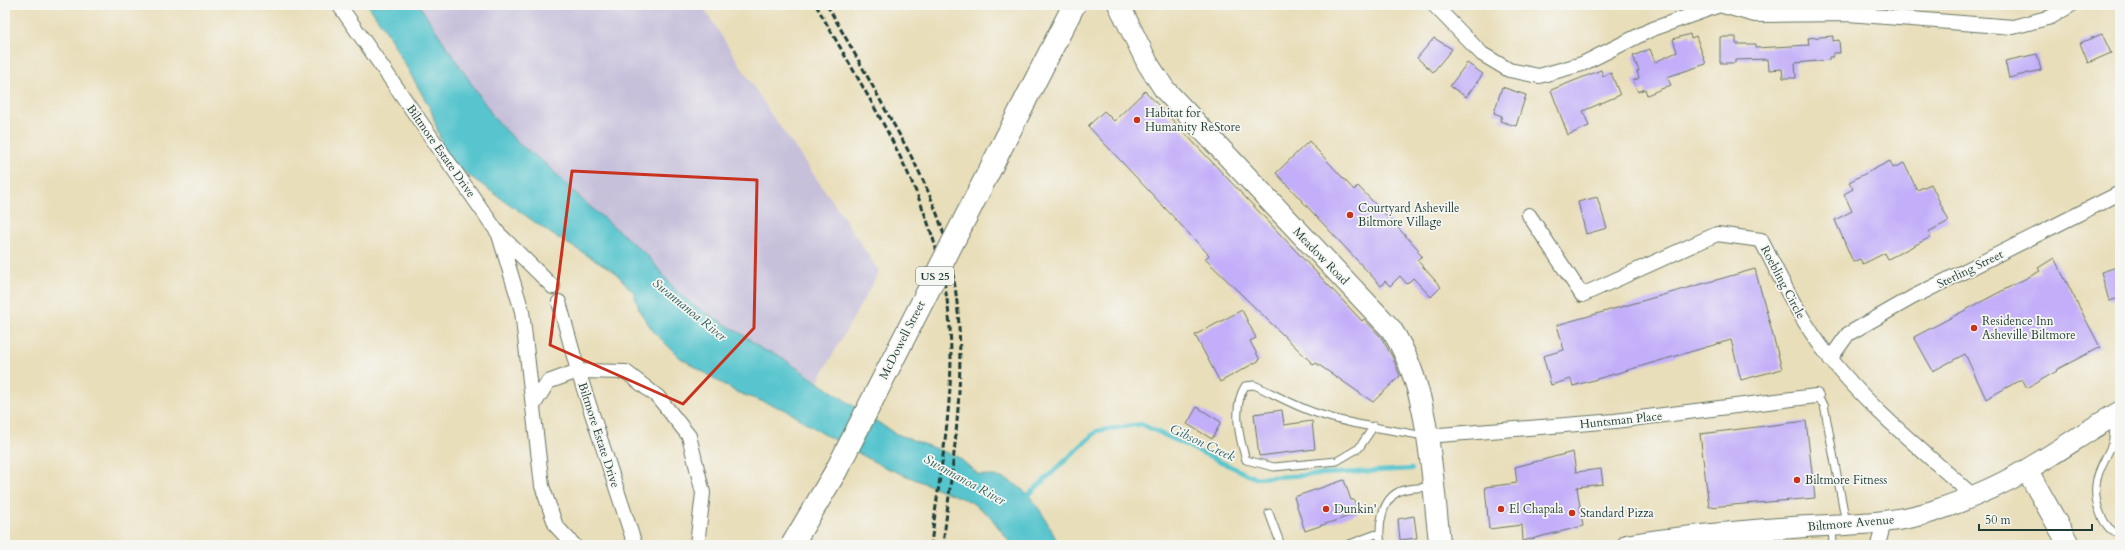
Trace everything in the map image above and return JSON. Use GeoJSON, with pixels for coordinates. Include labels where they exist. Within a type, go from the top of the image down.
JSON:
{"type":"FeatureCollection","features":[{"type":"Feature","properties":{"kind":"main road","name":"McDowell Street"},"geometry":{"type":"LineString","coordinates":[[792,545],[836,471],[1074,5]]}},
{"type":"Feature","properties":{"kind":"main road","name":"Meadow Road"},"geometry":{"type":"LineString","coordinates":[[1119,5],[1148,64],[1165,90],[1391,329],[1404,348],[1413,371],[1427,436],[1440,545]]}},
{"type":"Feature","properties":{"kind":"main road","name":"Biltmore Avenue"},"geometry":{"type":"LineString","coordinates":[[1628,545],[1673,542],[1716,536],[1837,531],[1930,512],[1973,496],[2027,470],[2117,413]]}},
{"type":"Feature","properties":{"kind":"main road"},"geometry":{"type":"LineString","coordinates":[[2027,470],[2069,545]]}},
{"type":"Feature","properties":{"kind":"street","name":"Biltmore Estate Drive"},"geometry":{"type":"LineString","coordinates":[[339,5],[498,233],[553,287]]}},
{"type":"Feature","properties":{"kind":"street"},"geometry":{"type":"LineString","coordinates":[[1434,5],[1482,54],[1509,70],[1538,76],[1582,64],[1650,30],[1719,5],[1755,15],[1848,14],[2013,27],[2051,17],[2071,5]]}},
{"type":"Feature","properties":{"kind":"street","name":"Sterling Street"},"geometry":{"type":"LineString","coordinates":[[1830,359],[1848,334],[1853,331],[1914,297],[2120,194]]}},
{"type":"Feature","properties":{"kind":"street","name":"Roebling Circle"},"geometry":{"type":"LineString","coordinates":[[1529,215],[1582,295],[1717,234],[1761,240],[1798,314],[1830,359],[1869,401],[1973,496]]}},
{"type":"Feature","properties":{"kind":"street"},"geometry":{"type":"LineString","coordinates":[[498,233],[522,311],[542,486],[556,526],[574,545]]}},
{"type":"Feature","properties":{"kind":"street","name":"Biltmore Estate Drive"},"geometry":{"type":"LineString","coordinates":[[558,302],[578,371],[635,545]]}},
{"type":"Feature","properties":{"kind":"street"},"geometry":{"type":"LineString","coordinates":[[533,406],[548,382],[578,371],[626,372],[658,397],[689,436],[703,493],[697,545]]}},
{"type":"Feature","properties":{"kind":"street","name":"Huntsman Place"},"geometry":{"type":"LineString","coordinates":[[1427,436],[1615,421],[1816,396]]}},
{"type":"Feature","properties":{"kind":"street"},"geometry":{"type":"LineString","coordinates":[[1878,545],[1884,522]]}},
{"type":"Feature","properties":{"kind":"lane"},"geometry":{"type":"LineString","coordinates":[[1374,426],[1359,448],[1337,461],[1274,467],[1246,460],[1239,436],[1240,395],[1245,386],[1254,385],[1313,412],[1427,436]]}},
{"type":"Feature","properties":{"kind":"lane"},"geometry":{"type":"LineString","coordinates":[[1816,396],[1824,405],[1837,531]]}},
{"type":"Feature","properties":{"kind":"lane"},"geometry":{"type":"LineString","coordinates":[[2117,413],[2112,442],[2096,484],[2097,499],[2105,522],[2115,533],[2120,535]]}},
{"type":"Feature","properties":{"kind":"lane"},"geometry":{"type":"LineString","coordinates":[[1381,545],[1379,533],[1386,503],[1398,492],[1433,487]]}},
{"type":"Feature","properties":{"kind":"lane"},"geometry":{"type":"LineString","coordinates":[[1269,513],[1281,545]]}},
{"type":"Feature","properties":{"kind":"lane"},"geometry":{"type":"LineString","coordinates":[[1346,545],[1379,533]]}},
{"type":"Feature","properties":{"kind":"highlighted area"},"geometry":{"type":"Polygon","coordinates":[[[572,171],[757,180],[754,328],[683,404],[550,345],[572,171]]]}},
{"type":"Feature","properties":{"kind":"shaded area"},"geometry":{"type":"Polygon","coordinates":[[[419,5],[702,5],[771,114],[845,219],[879,272],[818,381],[776,354],[763,350],[745,336],[695,306],[676,291],[647,255],[588,205],[546,164],[519,144],[495,119],[419,5]]]}},
{"type":"Feature","properties":{"kind":"water","name":"Swannanoa River"},"geometry":{"type":"Polygon","coordinates":[[[368,5],[419,5],[495,119],[519,144],[546,164],[588,205],[647,255],[676,291],[695,306],[745,336],[763,350],[776,354],[894,433],[958,457],[979,475],[995,476],[1020,487],[1030,496],[1038,507],[1059,545],[1012,545],[989,515],[971,502],[882,466],[822,433],[786,410],[736,392],[679,357],[654,332],[640,312],[634,293],[614,271],[553,235],[447,160],[431,110],[386,31],[368,5]]]}},
{"type":"Feature","properties":{"kind":"building"},"geometry":{"type":"Polygon","coordinates":[[[1690,34],[1691,38],[1696,36],[1706,64],[1667,77],[1671,85],[1647,95],[1645,89],[1638,92],[1633,81],[1639,78],[1637,71],[1639,71],[1633,56],[1650,49],[1655,62],[1677,52],[1673,39],[1690,34]]]}},
{"type":"Feature","properties":{"kind":"building"},"geometry":{"type":"Polygon","coordinates":[[[2102,34],[2111,53],[2088,63],[2080,43],[2102,34]]]}},
{"type":"Feature","properties":{"kind":"building"},"geometry":{"type":"Polygon","coordinates":[[[1833,36],[1833,41],[1839,40],[1840,53],[1833,53],[1833,57],[1829,57],[1829,60],[1795,63],[1796,78],[1783,78],[1782,69],[1769,70],[1768,59],[1735,60],[1735,63],[1720,63],[1720,37],[1736,37],[1736,44],[1756,44],[1756,48],[1809,45],[1808,38],[1833,36]]]}},
{"type":"Feature","properties":{"kind":"building"},"geometry":{"type":"Polygon","coordinates":[[[1434,38],[1452,49],[1433,72],[1417,58],[1434,38]]]}},
{"type":"Feature","properties":{"kind":"building"},"geometry":{"type":"Polygon","coordinates":[[[2037,54],[2041,70],[2009,78],[2005,61],[2037,54]]]}},
{"type":"Feature","properties":{"kind":"building"},"geometry":{"type":"Polygon","coordinates":[[[1467,63],[1483,74],[1466,97],[1450,86],[1467,63]]]}},
{"type":"Feature","properties":{"kind":"building"},"geometry":{"type":"Polygon","coordinates":[[[1601,70],[1603,76],[1611,73],[1620,95],[1583,111],[1589,126],[1568,135],[1551,90],[1601,70]]]}},
{"type":"Feature","properties":{"kind":"building"},"geometry":{"type":"Polygon","coordinates":[[[1502,87],[1526,95],[1516,126],[1500,121],[1502,116],[1494,113],[1502,87]]]}},
{"type":"Feature","properties":{"kind":"building"},"geometry":{"type":"Polygon","coordinates":[[[1145,91],[1362,321],[1364,319],[1381,337],[1393,358],[1400,376],[1373,402],[1316,363],[1314,365],[1205,259],[1209,255],[1088,126],[1104,111],[1114,121],[1145,91]]]}},
{"type":"Feature","properties":{"kind":"building","name":"Courtyard Asheville Biltmore Village"},"geometry":{"type":"Polygon","coordinates":[[[1309,141],[1354,190],[1358,186],[1419,250],[1417,251],[1422,256],[1417,260],[1441,287],[1431,297],[1413,278],[1407,284],[1400,276],[1390,286],[1385,281],[1381,286],[1276,173],[1309,141]]]}},
{"type":"Feature","properties":{"kind":"building"},"geometry":{"type":"Polygon","coordinates":[[[1890,161],[1893,168],[1904,163],[1917,190],[1931,184],[1949,221],[1928,232],[1931,237],[1888,259],[1885,253],[1863,264],[1860,259],[1853,262],[1835,220],[1852,211],[1844,194],[1853,189],[1849,182],[1890,161]]]}},
{"type":"Feature","properties":{"kind":"building"},"geometry":{"type":"Polygon","coordinates":[[[1597,197],[1607,228],[1586,234],[1578,202],[1597,197]]]}},
{"type":"Feature","properties":{"kind":"building","name":"Residence Inn Asheville Biltmore"},"geometry":{"type":"Polygon","coordinates":[[[2054,258],[2100,347],[2056,370],[2057,371],[2027,388],[2022,379],[1986,399],[1965,354],[1933,371],[1914,337],[2040,271],[2038,268],[2054,258]]]}},
{"type":"Feature","properties":{"kind":"building"},"geometry":{"type":"Polygon","coordinates":[[[2120,266],[2120,298],[2109,301],[2101,272],[2120,266]]]}},
{"type":"Feature","properties":{"kind":"building"},"geometry":{"type":"Polygon","coordinates":[[[1755,269],[1782,369],[1741,380],[1731,340],[1573,386],[1571,379],[1551,385],[1543,356],[1564,350],[1557,325],[1755,269]]]}},
{"type":"Feature","properties":{"kind":"building"},"geometry":{"type":"Polygon","coordinates":[[[1242,310],[1256,338],[1250,341],[1260,360],[1220,382],[1195,335],[1242,310]]]}},
{"type":"Feature","properties":{"kind":"building"},"geometry":{"type":"Polygon","coordinates":[[[1197,407],[1221,422],[1212,439],[1187,424],[1197,407]]]}},
{"type":"Feature","properties":{"kind":"building"},"geometry":{"type":"Polygon","coordinates":[[[1282,410],[1284,425],[1312,421],[1315,449],[1259,456],[1254,414],[1282,410]]]}},
{"type":"Feature","properties":{"kind":"building"},"geometry":{"type":"Polygon","coordinates":[[[1806,421],[1815,498],[1709,507],[1700,434],[1806,421]]]}},
{"type":"Feature","properties":{"kind":"building"},"geometry":{"type":"Polygon","coordinates":[[[1573,452],[1576,472],[1601,469],[1603,484],[1577,487],[1583,526],[1523,541],[1522,525],[1489,529],[1485,487],[1517,483],[1515,467],[1573,452]]]}},
{"type":"Feature","properties":{"kind":"building"},"geometry":{"type":"Polygon","coordinates":[[[1344,480],[1351,500],[1354,500],[1358,513],[1305,531],[1294,497],[1344,480]]]}},
{"type":"Feature","properties":{"kind":"building"},"geometry":{"type":"Polygon","coordinates":[[[1414,516],[1417,538],[1400,540],[1398,519],[1414,516]]]}},
{"type":"Feature","properties":{"kind":"waterway","name":"Gibson Creek"},"geometry":{"type":"LineString","coordinates":[[1025,498],[1097,431],[1141,424],[1255,478],[1412,469]]}},
{"type":"Feature","properties":{"kind":"railway"},"geometry":{"type":"LineString","coordinates":[[816,5],[882,121],[902,160],[934,241],[944,284],[950,328],[950,382],[945,437],[931,545]]}},
{"type":"Feature","properties":{"kind":"railway"},"geometry":{"type":"LineString","coordinates":[[827,5],[920,173],[934,206],[945,239],[953,277],[958,315],[960,353],[956,430],[943,545]]}},
{"type":"Feature","properties":{"kind":"place","name":"Habitat for Humanity ReStore"},"geometry":{"type":"Point","coordinates":[1137,120]}},
{"type":"Feature","properties":{"kind":"place","name":"Courtyard Asheville Biltmore Village"},"geometry":{"type":"Point","coordinates":[1350,215]}},
{"type":"Feature","properties":{"kind":"place","name":"Residence Inn Asheville Biltmore"},"geometry":{"type":"Point","coordinates":[1974,328]}},
{"type":"Feature","properties":{"kind":"place","name":"Biltmore Fitness"},"geometry":{"type":"Point","coordinates":[1797,480]}},
{"type":"Feature","properties":{"kind":"place","name":"Dunkin'"},"geometry":{"type":"Point","coordinates":[1326,509]}},
{"type":"Feature","properties":{"kind":"place","name":"El Chapala"},"geometry":{"type":"Point","coordinates":[1501,509]}},
{"type":"Feature","properties":{"kind":"place","name":"Standard Pizza"},"geometry":{"type":"Point","coordinates":[1572,513]}}]}
